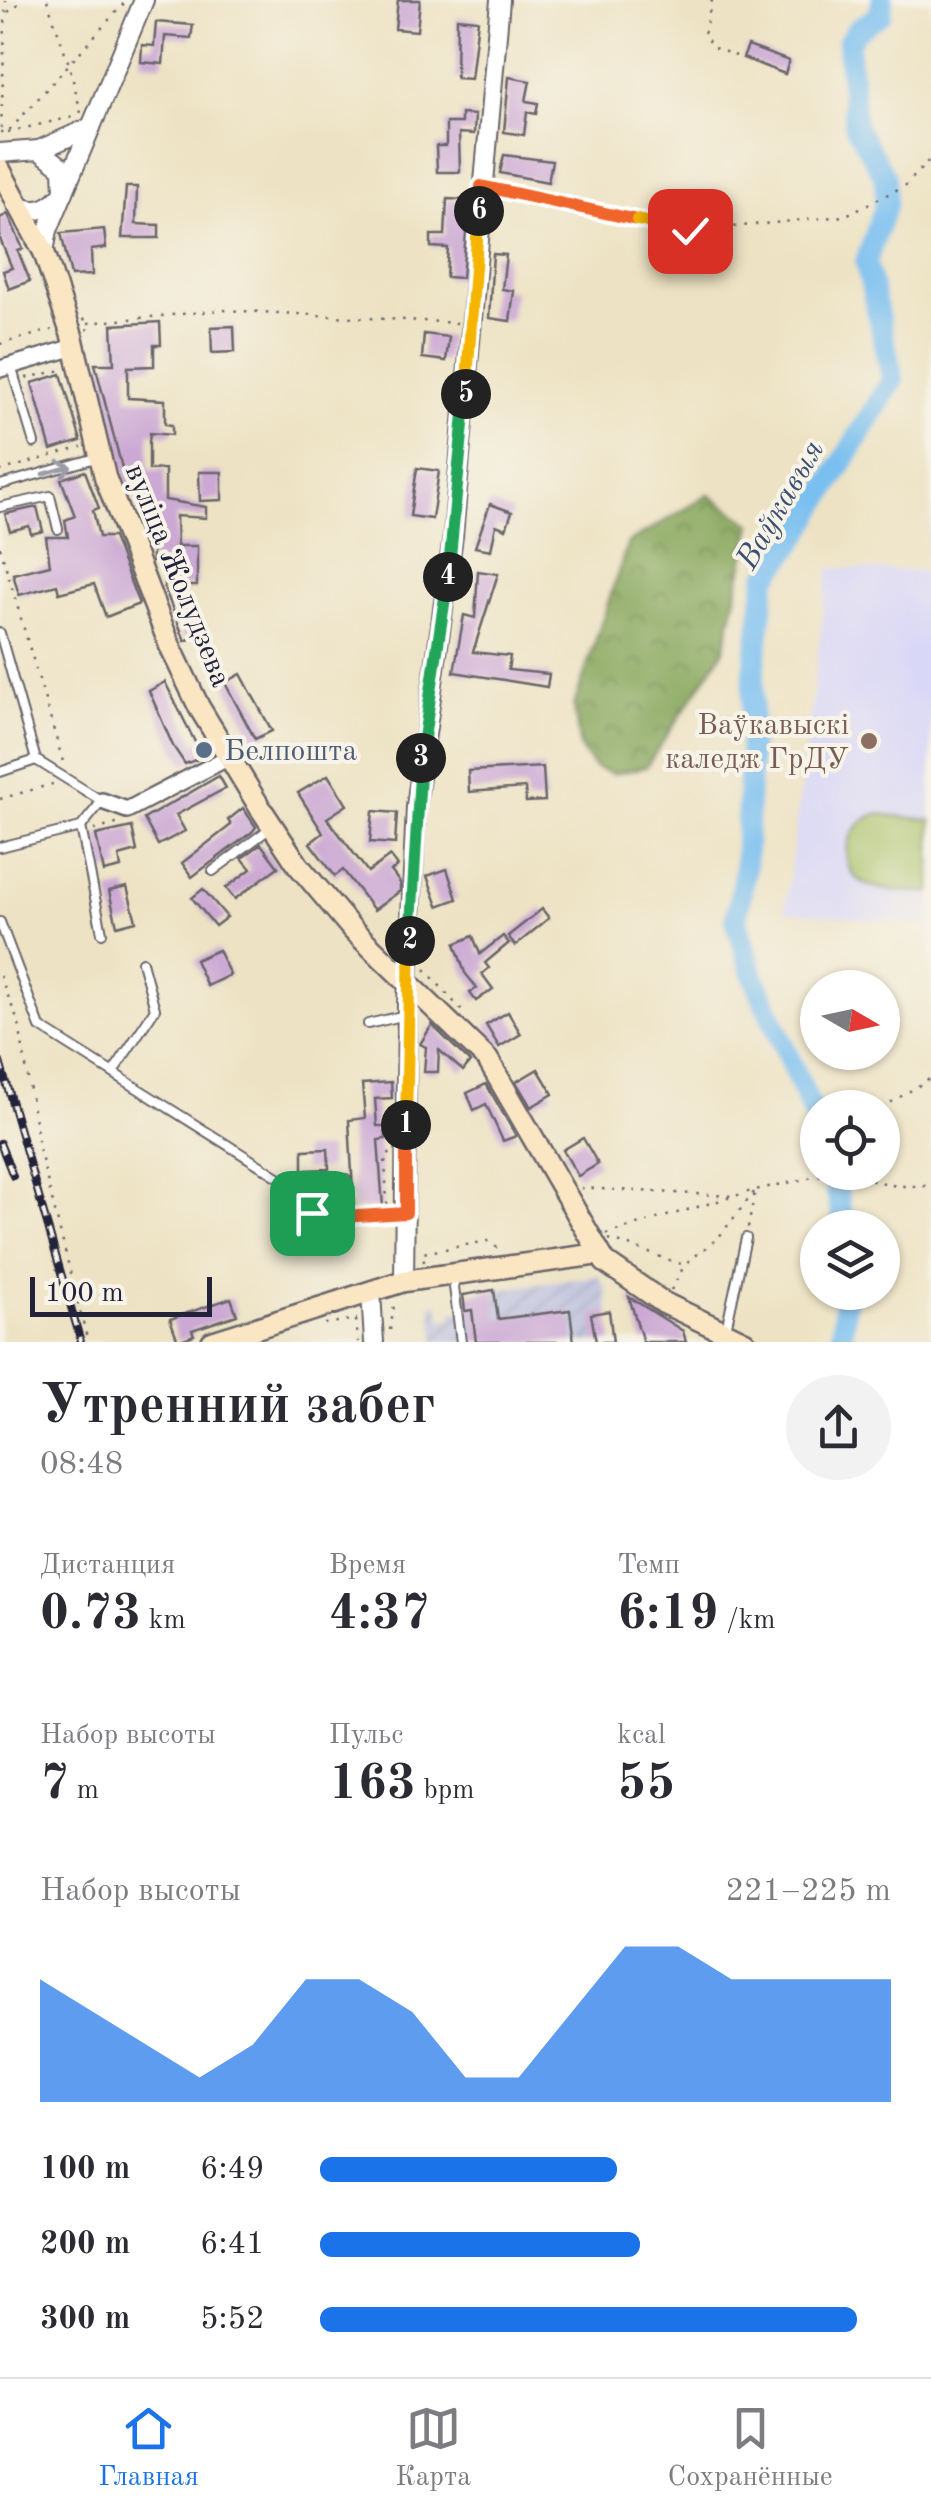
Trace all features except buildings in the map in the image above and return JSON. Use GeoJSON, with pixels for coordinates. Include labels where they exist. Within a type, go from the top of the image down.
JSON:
{"type":"FeatureCollection","features":[{"type":"Feature","properties":{"kind":"main road","name":"вуліца Жолудзева"},"geometry":{"type":"LineString","coordinates":[[0,170],[44,252],[75,347],[92,452],[170,646],[229,758],[272,826],[352,929],[488,1060],[561,1180],[598,1254],[633,1284],[745,1342]]}},
{"type":"Feature","properties":{"kind":"main road"},"geometry":{"type":"LineString","coordinates":[[212,1342],[404,1280],[598,1254]]}},
{"type":"Feature","properties":{"kind":"street"},"geometry":{"type":"LineString","coordinates":[[404,1280],[406,1014],[416,807],[455,520],[500,0]]}},
{"type":"Feature","properties":{"kind":"street"},"geometry":{"type":"LineString","coordinates":[[44,252],[86,121],[133,1]]}},
{"type":"Feature","properties":{"kind":"street"},"geometry":{"type":"LineString","coordinates":[[0,153],[34,151],[52,156],[64,168],[64,192],[53,204],[39,210],[14,199],[13,174],[34,151],[86,121]]}},
{"type":"Feature","properties":{"kind":"street"},"geometry":{"type":"LineString","coordinates":[[9,372],[75,347]]}},
{"type":"Feature","properties":{"kind":"street"},"geometry":{"type":"LineString","coordinates":[[102,801],[126,810],[229,758]]}},
{"type":"Feature","properties":{"kind":"street"},"geometry":{"type":"LineString","coordinates":[[372,1292],[374,1342]]}},
{"type":"Feature","properties":{"kind":"lane"},"geometry":{"type":"LineString","coordinates":[[9,372],[34,443]]}},
{"type":"Feature","properties":{"kind":"lane"},"geometry":{"type":"LineString","coordinates":[[0,485],[92,452]]}},
{"type":"Feature","properties":{"kind":"lane"},"geometry":{"type":"LineString","coordinates":[[0,507],[50,496],[58,530]]}},
{"type":"Feature","properties":{"kind":"lane"},"geometry":{"type":"LineString","coordinates":[[0,633],[36,760],[102,801],[81,827],[0,847]]}},
{"type":"Feature","properties":{"kind":"lane"},"geometry":{"type":"LineString","coordinates":[[0,772],[36,760]]}},
{"type":"Feature","properties":{"kind":"lane"},"geometry":{"type":"LineString","coordinates":[[212,870],[272,826]]}},
{"type":"Feature","properties":{"kind":"lane"},"geometry":{"type":"LineString","coordinates":[[81,827],[102,933]]}},
{"type":"Feature","properties":{"kind":"lane"},"geometry":{"type":"LineString","coordinates":[[0,922],[40,1027],[287,1185],[312,1213],[326,1218],[406,1213]]}},
{"type":"Feature","properties":{"kind":"lane"},"geometry":{"type":"LineString","coordinates":[[113,1072],[155,1009],[142,962]]}},
{"type":"Feature","properties":{"kind":"lane"},"geometry":{"type":"LineString","coordinates":[[368,1024],[406,1014]]}},
{"type":"Feature","properties":{"kind":"lane"},"geometry":{"type":"LineString","coordinates":[[287,1185],[346,1179]]}},
{"type":"Feature","properties":{"kind":"lane"},"geometry":{"type":"LineString","coordinates":[[725,1333],[746,1238]]}},
{"type":"Feature","properties":{"kind":"lane"},"geometry":{"type":"LineString","coordinates":[[453,1274],[462,1342]]}},
{"type":"Feature","properties":{"kind":"path"},"geometry":{"type":"LineString","coordinates":[[6,0],[0,132],[86,121]]}},
{"type":"Feature","properties":{"kind":"path"},"geometry":{"type":"LineString","coordinates":[[6,14],[23,0]]}},
{"type":"Feature","properties":{"kind":"path"},"geometry":{"type":"LineString","coordinates":[[46,0],[86,121]]}},
{"type":"Feature","properties":{"kind":"path"},"geometry":{"type":"LineString","coordinates":[[712,0],[704,34],[712,46],[736,56]]}},
{"type":"Feature","properties":{"kind":"path"},"geometry":{"type":"LineString","coordinates":[[8,132],[133,1]]}},
{"type":"Feature","properties":{"kind":"path"},"geometry":{"type":"LineString","coordinates":[[122,18],[133,1]]}},
{"type":"Feature","properties":{"kind":"path"},"geometry":{"type":"LineString","coordinates":[[86,121],[88,98]]}},
{"type":"Feature","properties":{"kind":"path"},"geometry":{"type":"LineString","coordinates":[[481,186],[690,231],[844,216],[906,185],[931,158]]}},
{"type":"Feature","properties":{"kind":"path"},"geometry":{"type":"LineString","coordinates":[[87,324],[224,310],[466,324]]}},
{"type":"Feature","properties":{"kind":"path"},"geometry":{"type":"LineString","coordinates":[[0,344],[53,330]]}},
{"type":"Feature","properties":{"kind":"path"},"geometry":{"type":"LineString","coordinates":[[9,372],[68,369]]}},
{"type":"Feature","properties":{"kind":"path"},"geometry":{"type":"LineString","coordinates":[[0,472],[92,452]]}},
{"type":"Feature","properties":{"kind":"path"},"geometry":{"type":"LineString","coordinates":[[0,547],[69,779],[0,799]]}},
{"type":"Feature","properties":{"kind":"path"},"geometry":{"type":"LineString","coordinates":[[0,976],[19,1024],[40,1152],[88,1342]]}},
{"type":"Feature","properties":{"kind":"path"},"geometry":{"type":"LineString","coordinates":[[900,1097],[931,1078]]}},
{"type":"Feature","properties":{"kind":"path"},"geometry":{"type":"LineString","coordinates":[[684,1264],[601,1236],[800,1180]]}},
{"type":"Feature","properties":{"kind":"path"},"geometry":{"type":"LineString","coordinates":[[900,1186],[931,1186]]}},
{"type":"Feature","properties":{"kind":"path"},"geometry":{"type":"LineString","coordinates":[[575,1188],[735,1196]]}},
{"type":"Feature","properties":{"kind":"path"},"geometry":{"type":"LineString","coordinates":[[746,1238],[756,1190]]}},
{"type":"Feature","properties":{"kind":"path"},"geometry":{"type":"LineString","coordinates":[[670,1293],[684,1264],[718,1238],[756,1190]]}},
{"type":"Feature","properties":{"kind":"path"},"geometry":{"type":"LineString","coordinates":[[388,1341],[394,1306]]}},
{"type":"Feature","properties":{"kind":"path"},"geometry":{"type":"LineString","coordinates":[[356,1319],[358,1342]]}},
{"type":"Feature","properties":{"kind":"shaded area","name":"Ваўкавыскі каледж ГрДУ"},"geometry":{"type":"Polygon","coordinates":[[[931,512],[931,926],[785,911],[829,568],[926,572],[931,512]]]}},
{"type":"Feature","properties":{"kind":"shaded area"},"geometry":{"type":"Polygon","coordinates":[[[599,1276],[606,1289],[613,1342],[436,1342],[431,1305],[439,1304],[441,1320],[452,1319],[452,1312],[496,1306],[494,1290],[599,1276]]]}},
{"type":"Feature","properties":{"kind":"green space"},"geometry":{"type":"Polygon","coordinates":[[[709,495],[752,524],[724,650],[646,767],[613,774],[594,767],[580,748],[574,706],[628,543],[709,495]]]}},
{"type":"Feature","properties":{"kind":"green space"},"geometry":{"type":"Polygon","coordinates":[[[878,814],[931,820],[931,893],[868,885],[850,869],[847,859],[851,836],[858,826],[878,814]]]}},
{"type":"Feature","properties":{"kind":"waterway","name":"Ваўкавыя"},"geometry":{"type":"LineString","coordinates":[[803,1090],[752,972],[736,920],[745,869],[754,672],[766,578],[798,536],[893,379],[866,262],[886,204],[885,177],[855,126],[848,43],[857,30],[881,14],[882,0]]}},
{"type":"Feature","properties":{"kind":"waterway","name":"Ваўкавыя"},"geometry":{"type":"LineString","coordinates":[[837,1190],[840,1210]]}},
{"type":"Feature","properties":{"kind":"waterway","name":"Ваўкавыя"},"geometry":{"type":"LineString","coordinates":[[841,1342],[844,1310]]}},
{"type":"Feature","properties":{"kind":"railway"},"geometry":{"type":"LineString","coordinates":[[0,1062],[81,1342]]}},
{"type":"Feature","properties":{"kind":"railway"},"geometry":{"type":"LineString","coordinates":[[0,1143],[13,1176]]}},
{"type":"Feature","properties":{"kind":"place","name":"Ваўкавыскі каледж ГрДУ"},"geometry":{"type":"Point","coordinates":[869,741]}},
{"type":"Feature","properties":{"kind":"place","name":"Белпошта"},"geometry":{"type":"Point","coordinates":[204,750]}},
{"type":"Feature","properties":{"kind":"route"},"geometry":{"type":"LineString","coordinates":[[312,1213],[326,1218],[406,1213],[406,1005],[416,807],[460,472],[481,186],[690,231]]}}]}
